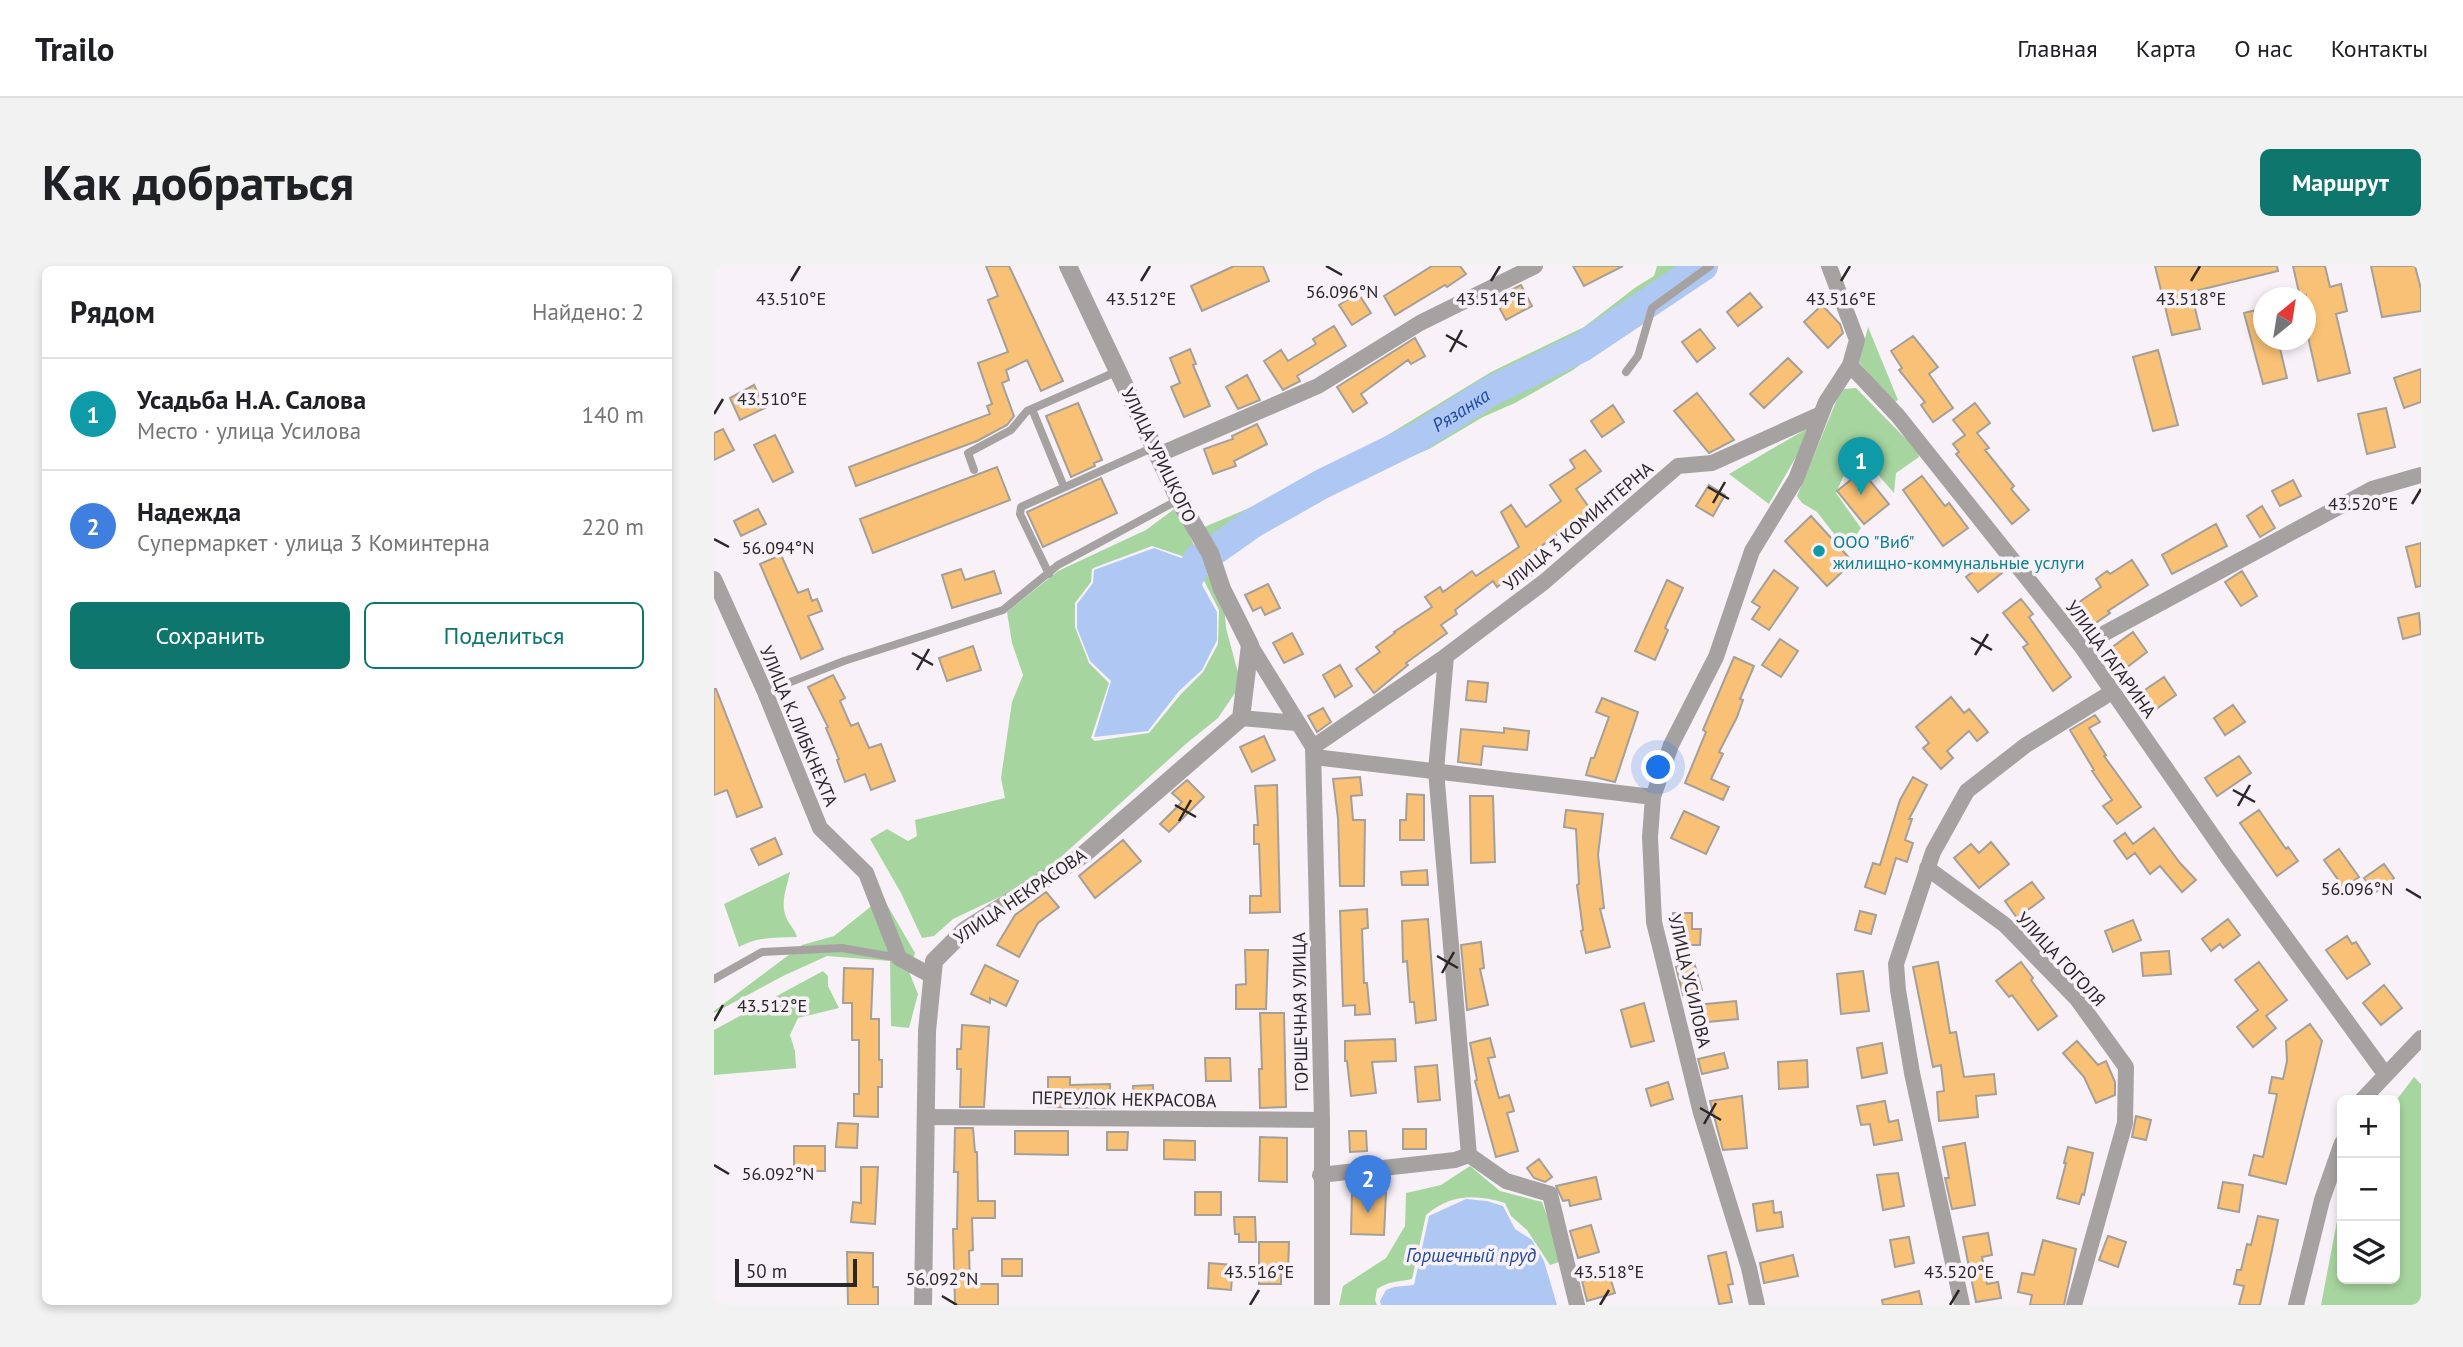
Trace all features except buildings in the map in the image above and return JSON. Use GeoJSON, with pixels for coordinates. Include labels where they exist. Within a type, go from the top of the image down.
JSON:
{"type":"FeatureCollection","features":[{"type":"Feature","properties":{"kind":"street","name":"УЛИЦА УРИЦКОГО"},"geometry":{"type":"LineString","coordinates":[[1068,266],[1179,500],[1210,554],[1222,589],[1250,645]]}},
{"type":"Feature","properties":{"kind":"street"},"geometry":{"type":"LineString","coordinates":[[1156,451],[1318,386],[1420,323],[1535,266]]}},
{"type":"Feature","properties":{"kind":"street"},"geometry":{"type":"LineString","coordinates":[[1829,266],[1857,340],[1850,365]]}},
{"type":"Feature","properties":{"kind":"street","name":"УЛИЦА УСИЛОВА"},"geometry":{"type":"LineString","coordinates":[[1757,1305],[1749,1268],[1701,1112],[1654,922],[1650,837],[1653,797],[1671,745],[1716,657],[1752,551],[1796,479],[1826,402],[1850,365]]}},
{"type":"Feature","properties":{"kind":"street","name":"УЛИЦА ГАГАРИНА"},"geometry":{"type":"LineString","coordinates":[[1850,365],[1903,422],[2081,646],[2228,858],[2385,1074]]}},
{"type":"Feature","properties":{"kind":"street","name":"УЛИЦА 3 КОМИНТЕРНА"},"geometry":{"type":"LineString","coordinates":[[1313,752],[1544,582],[1678,466],[1712,463],[1821,414]]}},
{"type":"Feature","properties":{"kind":"street"},"geometry":{"type":"LineString","coordinates":[[2081,646],[2372,489],[2421,475]]}},
{"type":"Feature","properties":{"kind":"street","name":"УЛИЦА К.ЛИБКНЕХТА"},"geometry":{"type":"LineString","coordinates":[[714,579],[765,692],[820,828],[866,873],[899,958]]}},
{"type":"Feature","properties":{"kind":"street"},"geometry":{"type":"LineString","coordinates":[[1250,645],[1313,752],[1436,771],[1653,797]]}},
{"type":"Feature","properties":{"kind":"street"},"geometry":{"type":"LineString","coordinates":[[1250,645],[1241,718],[1296,723]]}},
{"type":"Feature","properties":{"kind":"street"},"geometry":{"type":"LineString","coordinates":[[1446,656],[1436,771],[1469,1154],[1506,1181],[1550,1194],[1577,1305]]}},
{"type":"Feature","properties":{"kind":"street"},"geometry":{"type":"LineString","coordinates":[[1962,1305],[1912,1073],[1896,964],[1933,852],[1967,791],[2026,745],[2112,692]]}},
{"type":"Feature","properties":{"kind":"street","name":"УЛИЦА НЕКРАСОВА"},"geometry":{"type":"LineString","coordinates":[[923,1305],[927,1031],[934,961],[965,930],[1083,855],[1241,718]]}},
{"type":"Feature","properties":{"kind":"street","name":"ГОРШЕЧНАЯ УЛИЦА"},"geometry":{"type":"LineString","coordinates":[[1313,752],[1322,1120],[1322,1305]]}},
{"type":"Feature","properties":{"kind":"street","name":"УЛИЦА ГОГОЛЯ"},"geometry":{"type":"LineString","coordinates":[[1927,868],[2005,925],[2077,999],[2126,1067],[2125,1123],[2074,1305]]}},
{"type":"Feature","properties":{"kind":"street"},"geometry":{"type":"LineString","coordinates":[[899,958],[932,976]]}},
{"type":"Feature","properties":{"kind":"street"},"geometry":{"type":"LineString","coordinates":[[2366,1095],[2421,1038]]}},
{"type":"Feature","properties":{"kind":"street","name":"ПЕРЕУЛОК НЕКРАСОВА"},"geometry":{"type":"LineString","coordinates":[[926,1117],[1322,1120]]}},
{"type":"Feature","properties":{"kind":"street"},"geometry":{"type":"LineString","coordinates":[[1320,1175],[1455,1160],[1469,1154]]}},
{"type":"Feature","properties":{"kind":"street"},"geometry":{"type":"LineString","coordinates":[[2296,1305],[2322,1200],[2337,1157]]}},
{"type":"Feature","properties":{"kind":"lane"},"geometry":{"type":"LineString","coordinates":[[1626,372],[1638,356],[1652,308],[1710,266]]}},
{"type":"Feature","properties":{"kind":"lane"},"geometry":{"type":"LineString","coordinates":[[974,470],[968,453],[1011,430],[1027,411],[1118,371]]}},
{"type":"Feature","properties":{"kind":"lane"},"geometry":{"type":"LineString","coordinates":[[1032,410],[1064,487]]}},
{"type":"Feature","properties":{"kind":"lane"},"geometry":{"type":"LineString","coordinates":[[1049,573],[1019,511],[1021,507],[1156,451]]}},
{"type":"Feature","properties":{"kind":"lane"},"geometry":{"type":"LineString","coordinates":[[765,692],[844,661],[1003,610],[1058,565],[1179,500]]}},
{"type":"Feature","properties":{"kind":"lane"},"geometry":{"type":"LineString","coordinates":[[714,979],[762,952],[842,948],[899,958]]}},
{"type":"Feature","properties":{"kind":"green space"},"geometry":{"type":"Polygon","coordinates":[[[1657,266],[1698,266],[1649,295],[1638,321],[1631,329],[1573,370],[1429,449],[1300,504],[1223,559],[1202,528],[1275,497],[1373,444],[1491,372],[1584,327],[1654,276],[1657,266]]]}},
{"type":"Feature","properties":{"kind":"green space"},"geometry":{"type":"Polygon","coordinates":[[[1868,327],[1898,400],[1893,403],[1859,362],[1868,327]]]}},
{"type":"Feature","properties":{"kind":"green space"},"geometry":{"type":"Polygon","coordinates":[[[1856,388],[1918,448],[1919,457],[1896,473],[1894,493],[1874,470],[1861,467],[1843,477],[1836,493],[1861,528],[1851,542],[1835,535],[1817,512],[1802,503],[1797,496],[1838,397],[1844,389],[1856,388]]]}},
{"type":"Feature","properties":{"kind":"green space"},"geometry":{"type":"Polygon","coordinates":[[[1815,424],[1769,504],[1729,474],[1815,424]]]}},
{"type":"Feature","properties":{"kind":"green space"},"geometry":{"type":"Polygon","coordinates":[[[1177,507],[1197,552],[1191,559],[1152,546],[1096,567],[1092,569],[1091,582],[1075,603],[1075,627],[1089,663],[1109,683],[1091,738],[1095,741],[1149,733],[1203,672],[1218,644],[1219,610],[1194,561],[1198,559],[1224,602],[1226,628],[1241,684],[1218,718],[1051,866],[1010,892],[953,919],[934,936],[922,938],[901,893],[870,839],[887,829],[908,841],[917,836],[915,820],[1005,798],[1001,778],[1012,702],[1023,675],[1012,643],[1007,612],[1058,571],[1146,530],[1177,507]]]}},
{"type":"Feature","properties":{"kind":"green space"},"geometry":{"type":"Polygon","coordinates":[[[790,872],[784,906],[786,917],[797,937],[760,939],[739,947],[724,904],[790,872]]]}},
{"type":"Feature","properties":{"kind":"green space"},"geometry":{"type":"Polygon","coordinates":[[[879,900],[886,903],[915,953],[909,972],[918,994],[909,1028],[891,1026],[890,961],[827,956],[714,1013],[802,945],[834,936],[879,900]]]}},
{"type":"Feature","properties":{"kind":"green space"},"geometry":{"type":"Polygon","coordinates":[[[823,971],[828,976],[828,986],[839,1008],[798,1018],[790,1035],[796,1068],[714,1075],[714,1030],[823,971]]]}},
{"type":"Feature","properties":{"kind":"green space"},"geometry":{"type":"Polygon","coordinates":[[[2414,1077],[2421,1084],[2421,1305],[2321,1305],[2337,1221],[2337,1284],[2400,1284],[2400,1095],[2414,1077]]]}},
{"type":"Feature","properties":{"kind":"green space"},"geometry":{"type":"Polygon","coordinates":[[[1470,1166],[1500,1191],[1542,1202],[1553,1232],[1559,1262],[1550,1265],[1527,1230],[1511,1216],[1505,1203],[1484,1198],[1464,1198],[1445,1203],[1426,1215],[1412,1279],[1390,1283],[1377,1289],[1377,1305],[1339,1305],[1343,1286],[1386,1258],[1405,1226],[1406,1193],[1441,1185],[1470,1166]]]}},
{"type":"Feature","properties":{"kind":"water"},"geometry":{"type":"Polygon","coordinates":[[[1154,548],[1192,562],[1217,612],[1217,640],[1202,670],[1179,691],[1148,731],[1094,737],[1111,681],[1090,661],[1077,628],[1077,604],[1093,583],[1094,570],[1154,548]]]}},
{"type":"Feature","properties":{"kind":"water","name":"Горшечный пруд"},"geometry":{"type":"Polygon","coordinates":[[[1466,1199],[1503,1206],[1515,1229],[1532,1240],[1544,1261],[1557,1305],[1381,1305],[1380,1301],[1386,1290],[1414,1285],[1429,1216],[1466,1199]]]}},
{"type":"Feature","properties":{"kind":"waterway","name":"Рязанка"},"geometry":{"type":"LineString","coordinates":[[1216,549],[1253,523],[1322,484],[1418,437],[1489,392],[1582,347],[1703,266]]}},
{"type":"Feature","properties":{"kind":"waterway","name":"Рязанка"},"geometry":{"type":"LineString","coordinates":[[1176,603],[1198,559]]}},
{"type":"Feature","properties":{"kind":"place","name":"Усадьба Н.А. Салова"},"geometry":{"type":"Point","coordinates":[1861,495]}},
{"type":"Feature","properties":{"kind":"place","name":"ООО \"Виб\" жилищно-коммунальные услуги"},"geometry":{"type":"Point","coordinates":[1819,551]}},
{"type":"Feature","properties":{"kind":"place","name":"Надежда"},"geometry":{"type":"Point","coordinates":[1368,1213]}}]}
